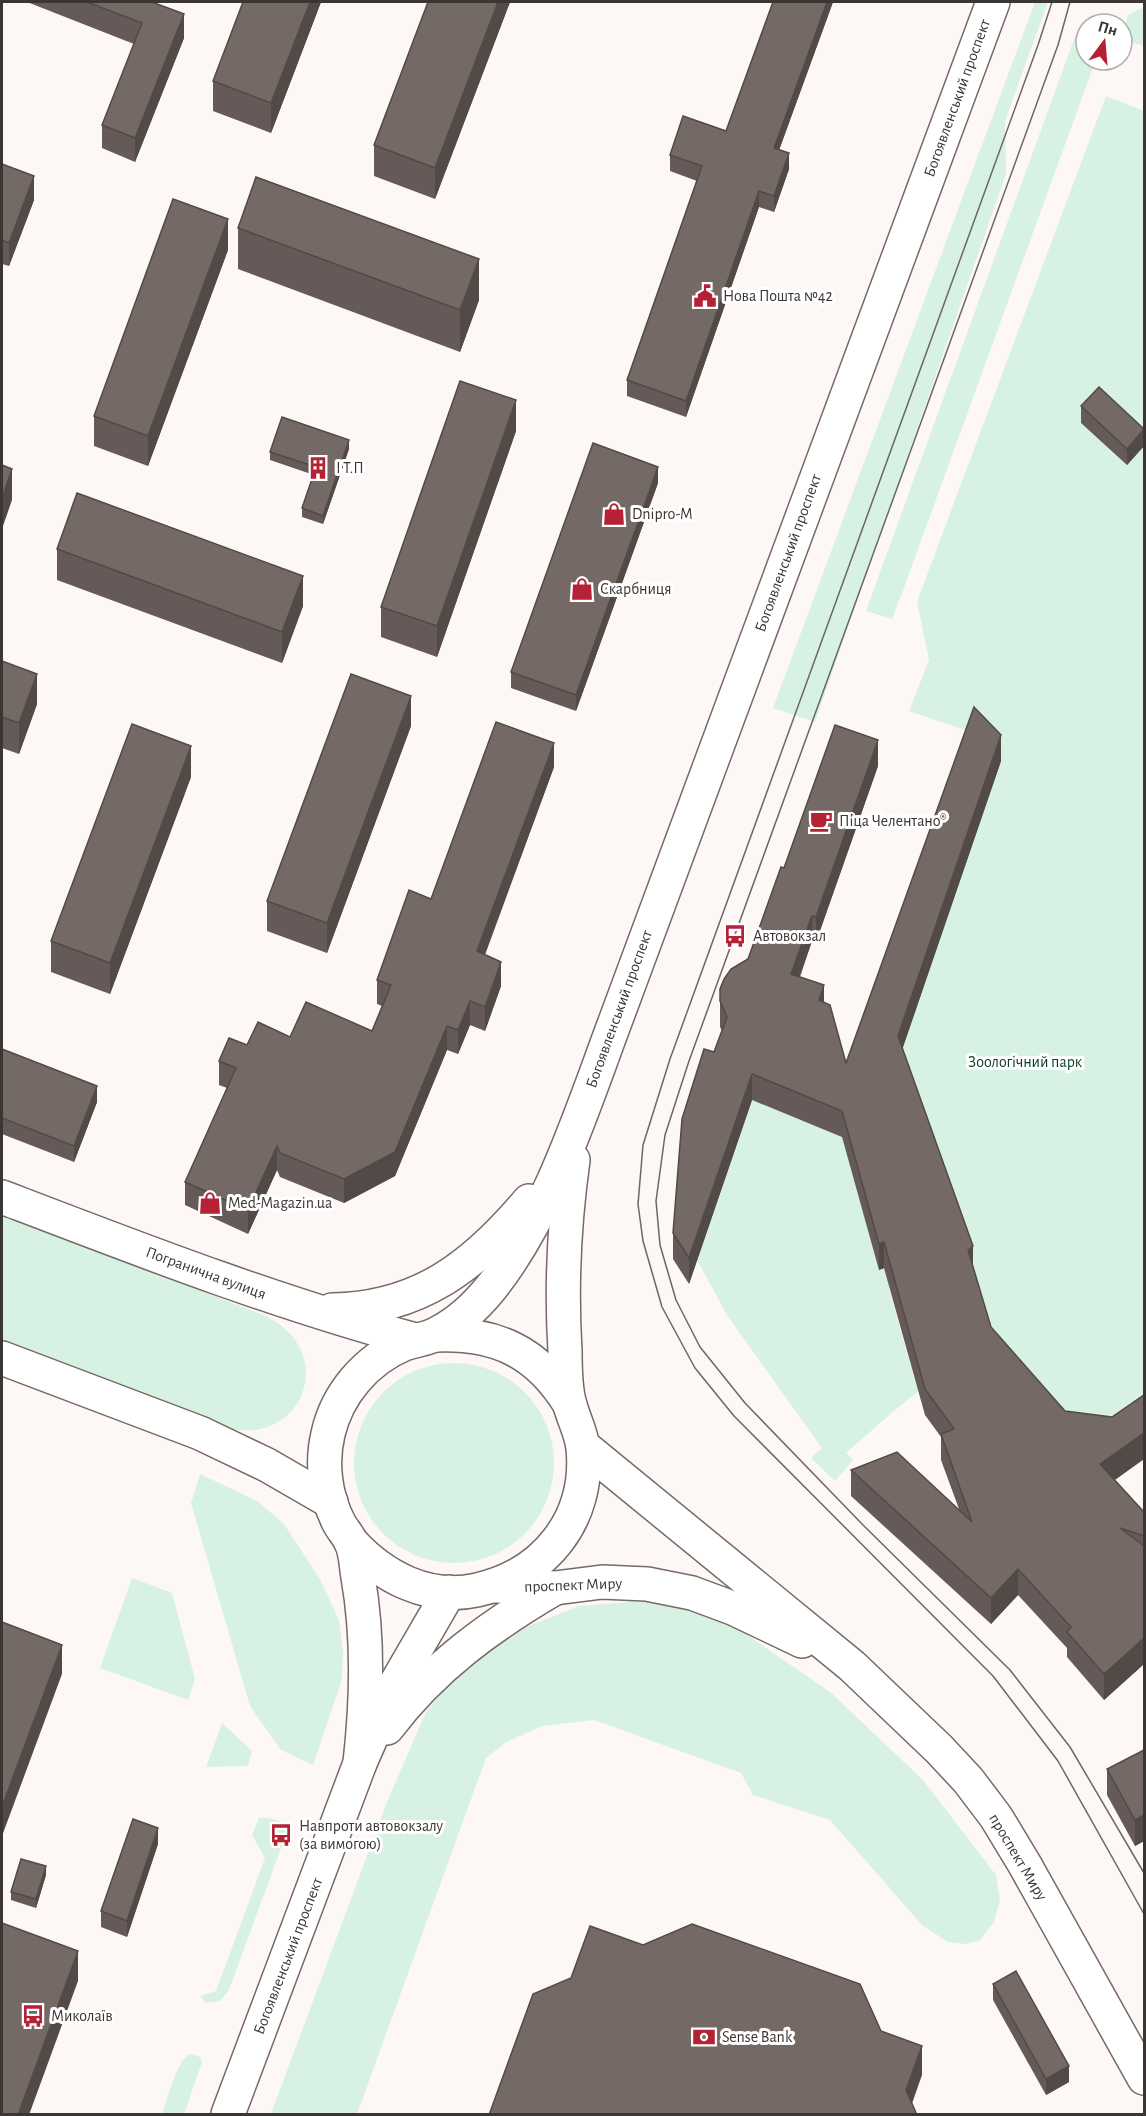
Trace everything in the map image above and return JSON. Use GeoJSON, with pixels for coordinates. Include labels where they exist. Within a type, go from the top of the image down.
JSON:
{"type":"FeatureCollection","features":[{"type":"Feature","properties":{"kind":"main road","name":"Богоявленський проспект"},"geometry":{"type":"LineString","coordinates":[[360,1763],[366,1699],[366,1652],[358,1578],[351,1542],[330,1502],[326,1480],[324,1457],[327,1435],[339,1404],[358,1376],[375,1360],[394,1348],[426,1337],[465,1314],[489,1290],[509,1262],[551,1185],[584,1105],[993,2]]}},
{"type":"Feature","properties":{"kind":"main road","name":"Богоявленський проспект"},"geometry":{"type":"LineString","coordinates":[[228,2115],[360,1763],[396,1684],[449,1592],[471,1591],[494,1586],[514,1578],[550,1550],[564,1533],[574,1512],[581,1491],[584,1469],[583,1446],[578,1424],[569,1403],[562,1303],[563,1253],[567,1204],[584,1105]]}},
{"type":"Feature","properties":{"kind":"main road"},"geometry":{"type":"LineString","coordinates":[[310,1310],[356,1310],[401,1299],[443,1280],[481,1253],[513,1219],[543,1184],[568,1145]]}},
{"type":"Feature","properties":{"kind":"main road","name":"Погранична вулиця"},"geometry":{"type":"LineString","coordinates":[[2,1197],[310,1310],[426,1337]]}},
{"type":"Feature","properties":{"kind":"main road"},"geometry":{"type":"LineString","coordinates":[[426,1337],[459,1334],[503,1343],[542,1368],[557,1384],[569,1403]]}},
{"type":"Feature","properties":{"kind":"main road"},"geometry":{"type":"LineString","coordinates":[[2,1358],[200,1433],[267,1465],[330,1502]]}},
{"type":"Feature","properties":{"kind":"main road","name":"проспект Миру"},"geometry":{"type":"LineString","coordinates":[[583,1446],[852,1666],[968,1780],[996,1817],[1144,2078]]}},
{"type":"Feature","properties":{"kind":"main road"},"geometry":{"type":"LineString","coordinates":[[351,1542],[367,1559],[395,1577],[426,1590],[449,1592]]}},
{"type":"Feature","properties":{"kind":"main road","name":"проспект Миру"},"geometry":{"type":"LineString","coordinates":[[494,1586],[555,1588],[602,1582],[647,1584],[692,1593],[742,1612],[852,1666]]}},
{"type":"Feature","properties":{"kind":"main road"},"geometry":{"type":"LineString","coordinates":[[360,1763],[427,1681],[509,1614],[555,1588]]}},
{"type":"Feature","properties":{"kind":"green space"},"geometry":{"type":"Polygon","coordinates":[[[1035,2],[1048,2],[1005,121],[1006,174],[815,722],[773,708],[1035,2]]]}},
{"type":"Feature","properties":{"kind":"green space"},"geometry":{"type":"Polygon","coordinates":[[[1144,9],[1144,46],[1134,43],[1134,12],[1144,9]]]}},
{"type":"Feature","properties":{"kind":"green space"},"geometry":{"type":"Polygon","coordinates":[[[1074,39],[1074,72],[1091,72],[902,593],[892,619],[866,611],[1074,39]]]}},
{"type":"Feature","properties":{"kind":"green space","name":"Зоологічний парк"},"geometry":{"type":"Polygon","coordinates":[[[1106,96],[1144,111],[1144,1421],[1065,1436],[991,1353],[898,1062],[974,733],[909,711],[929,660],[917,602],[1106,96]]]}},
{"type":"Feature","properties":{"kind":"green space"},"geometry":{"type":"Polygon","coordinates":[[[755,1091],[842,1137],[879,1269],[896,1264],[889,1289],[914,1378],[932,1371],[933,1380],[846,1453],[853,1460],[835,1481],[811,1458],[822,1448],[727,1315],[697,1260],[755,1091]]]}},
{"type":"Feature","properties":{"kind":"green space"},"geometry":{"type":"Polygon","coordinates":[[[2,1214],[268,1317],[290,1333],[302,1353],[306,1374],[302,1394],[291,1411],[274,1424],[252,1430],[225,1428],[2,1340],[2,1214]]]}},
{"type":"Feature","properties":{"kind":"green space"},"geometry":{"type":"Polygon","coordinates":[[[444,1363],[464,1363],[501,1374],[518,1385],[532,1399],[547,1425],[554,1453],[550,1492],[543,1510],[532,1527],[518,1541],[501,1552],[483,1559],[464,1563],[444,1563],[407,1552],[390,1541],[376,1527],[365,1510],[358,1492],[354,1473],[354,1453],[365,1416],[376,1399],[390,1385],[407,1374],[425,1367],[444,1363]]]}},
{"type":"Feature","properties":{"kind":"green space"},"geometry":{"type":"Polygon","coordinates":[[[200,1474],[257,1501],[284,1524],[320,1579],[339,1620],[343,1651],[342,1680],[313,1765],[281,1750],[250,1706],[191,1503],[200,1474]]]}},
{"type":"Feature","properties":{"kind":"green space"},"geometry":{"type":"Polygon","coordinates":[[[132,1578],[172,1593],[195,1679],[188,1700],[100,1668],[132,1578]]]}},
{"type":"Feature","properties":{"kind":"green space"},"geometry":{"type":"Polygon","coordinates":[[[642,1601],[695,1610],[727,1621],[830,1692],[923,1780],[996,1875],[1000,1900],[994,1922],[980,1940],[966,1944],[948,1942],[923,1926],[830,1820],[753,1795],[741,1773],[594,1720],[542,1726],[505,1743],[486,1758],[357,2114],[271,2114],[387,1802],[426,1712],[451,1681],[482,1651],[526,1627],[579,1606],[642,1601]]]}},
{"type":"Feature","properties":{"kind":"green space"},"geometry":{"type":"Polygon","coordinates":[[[222,1723],[252,1751],[248,1766],[206,1767],[222,1723]]]}},
{"type":"Feature","properties":{"kind":"green space"},"geometry":{"type":"Polygon","coordinates":[[[259,1818],[275,1819],[288,1829],[229,1990],[220,2001],[205,2003],[200,1996],[216,1991],[265,1858],[252,1835],[259,1818]]]}},
{"type":"Feature","properties":{"kind":"green space"},"geometry":{"type":"Polygon","coordinates":[[[190,2054],[200,2057],[202,2062],[184,2114],[162,2114],[177,2072],[185,2057],[190,2054]]]}},
{"type":"Feature","properties":{"kind":"building"},"geometry":{"type":"Polygon","coordinates":[[[87,2],[152,2],[184,14],[135,138],[102,125],[142,23],[87,2]]]}},
{"type":"Feature","properties":{"kind":"building"},"geometry":{"type":"Polygon","coordinates":[[[243,2],[310,2],[271,103],[213,81],[243,2]]]}},
{"type":"Feature","properties":{"kind":"building"},"geometry":{"type":"Polygon","coordinates":[[[428,2],[498,2],[435,168],[374,145],[428,2]]]}},
{"type":"Feature","properties":{"kind":"building"},"geometry":{"type":"Polygon","coordinates":[[[773,2],[827,2],[774,148],[789,153],[774,196],[759,191],[686,401],[627,380],[702,166],[670,155],[683,116],[726,131],[773,2]]]}},
{"type":"Feature","properties":{"kind":"building"},"geometry":{"type":"Polygon","coordinates":[[[2,164],[34,176],[9,243],[2,240],[2,164]]]}},
{"type":"Feature","properties":{"kind":"building"},"geometry":{"type":"Polygon","coordinates":[[[256,177],[479,259],[460,310],[238,228],[256,177]]]}},
{"type":"Feature","properties":{"kind":"building"},"geometry":{"type":"Polygon","coordinates":[[[173,199],[228,219],[148,436],[94,416],[173,199]]]}},
{"type":"Feature","properties":{"kind":"building"},"geometry":{"type":"Polygon","coordinates":[[[460,381],[516,400],[437,626],[381,607],[460,381]]]}},
{"type":"Feature","properties":{"kind":"building"},"geometry":{"type":"Polygon","coordinates":[[[1099,387],[1144,429],[1127,449],[1081,406],[1099,387]]]}},
{"type":"Feature","properties":{"kind":"building","name":"І Т.П"},"geometry":{"type":"Polygon","coordinates":[[[282,417],[349,440],[323,516],[302,508],[316,467],[270,452],[282,417]]]}},
{"type":"Feature","properties":{"kind":"building"},"geometry":{"type":"Polygon","coordinates":[[[593,443],[658,467],[576,695],[511,672],[593,443]]]}},
{"type":"Feature","properties":{"kind":"building"},"geometry":{"type":"Polygon","coordinates":[[[2,465],[12,469],[2,498],[2,465]]]}},
{"type":"Feature","properties":{"kind":"building"},"geometry":{"type":"Polygon","coordinates":[[[77,493],[303,576],[282,632],[57,549],[77,493]]]}},
{"type":"Feature","properties":{"kind":"building"},"geometry":{"type":"Polygon","coordinates":[[[2,661],[37,674],[19,723],[2,717],[2,661]]]}},
{"type":"Feature","properties":{"kind":"building"},"geometry":{"type":"Polygon","coordinates":[[[351,674],[411,696],[327,923],[267,901],[351,674]]]}},
{"type":"Feature","properties":{"kind":"building"},"geometry":{"type":"Polygon","coordinates":[[[974,707],[1001,735],[898,1036],[973,1246],[968,1250],[991,1327],[1065,1411],[1112,1417],[1144,1395],[1144,1433],[1100,1464],[1144,1512],[1144,1536],[1120,1528],[1144,1546],[1144,1638],[1104,1674],[1067,1632],[1071,1627],[1018,1569],[991,1598],[851,1470],[897,1452],[972,1522],[941,1434],[954,1429],[925,1389],[884,1242],[879,1244],[842,1111],[752,1074],[689,1258],[673,1233],[682,1119],[704,1049],[714,1052],[727,1017],[720,1001],[720,989],[731,969],[748,959],[781,867],[784,868],[835,725],[878,740],[816,917],[812,916],[791,974],[824,985],[819,1000],[830,1005],[846,1063],[974,707]]]}},
{"type":"Feature","properties":{"kind":"building"},"geometry":{"type":"Polygon","coordinates":[[[496,722],[554,743],[477,951],[501,962],[485,1007],[470,1001],[458,1030],[447,1026],[395,1152],[344,1179],[280,1153],[277,1146],[248,1210],[185,1182],[236,1068],[219,1061],[229,1038],[247,1045],[258,1022],[290,1037],[306,1002],[372,1031],[391,985],[377,980],[409,890],[431,899],[496,722]]]}},
{"type":"Feature","properties":{"kind":"building"},"geometry":{"type":"Polygon","coordinates":[[[132,724],[191,746],[110,963],[51,941],[132,724]]]}},
{"type":"Feature","properties":{"kind":"building"},"geometry":{"type":"Polygon","coordinates":[[[2,1049],[97,1086],[74,1146],[2,1118],[2,1049]]]}},
{"type":"Feature","properties":{"kind":"building"},"geometry":{"type":"Polygon","coordinates":[[[2,1622],[62,1645],[2,1807],[2,1622]]]}},
{"type":"Feature","properties":{"kind":"building"},"geometry":{"type":"Polygon","coordinates":[[[1144,1750],[1144,1815],[1135,1820],[1107,1769],[1144,1750]]]}},
{"type":"Feature","properties":{"kind":"building"},"geometry":{"type":"Polygon","coordinates":[[[133,1819],[158,1828],[127,1921],[101,1911],[133,1819]]]}},
{"type":"Feature","properties":{"kind":"building"},"geometry":{"type":"Polygon","coordinates":[[[21,1859],[46,1866],[36,1899],[11,1892],[21,1859]]]}},
{"type":"Feature","properties":{"kind":"building","name":"Миколаїв"},"geometry":{"type":"Polygon","coordinates":[[[2,1923],[78,1951],[18,2115],[2,2115],[2,1923]]]}},
{"type":"Feature","properties":{"kind":"building"},"geometry":{"type":"Polygon","coordinates":[[[692,1924],[860,1984],[881,2031],[922,2046],[906,2090],[917,2115],[489,2115],[533,1994],[571,1978],[590,1926],[643,1945],[692,1924]]]}},
{"type":"Feature","properties":{"kind":"building"},"geometry":{"type":"Polygon","coordinates":[[[1016,1971],[1069,2066],[1046,2079],[993,1984],[1016,1971]]]}},
{"type":"Feature","properties":{"kind":"tram line"},"geometry":{"type":"LineString","coordinates":[[1052,2],[670,1059],[643,1145],[638,1204],[643,1241],[662,1307],[695,1368],[734,1416],[993,1676],[1058,1761],[1144,1914]]}},
{"type":"Feature","properties":{"kind":"tram line"},"geometry":{"type":"LineString","coordinates":[[1070,2],[1058,45],[689,1061],[665,1135],[656,1201],[660,1245],[676,1300],[700,1347],[745,1403],[863,1525],[1010,1670],[1070,1747],[1144,1873]]}},
{"type":"Feature","properties":{"kind":"place","name":"Нова Пошта №42"},"geometry":{"type":"Point","coordinates":[705,296]}},
{"type":"Feature","properties":{"kind":"place","name":"І Т.П"},"geometry":{"type":"Point","coordinates":[318,468]}},
{"type":"Feature","properties":{"kind":"place","name":"Dnipro-M"},"geometry":{"type":"Point","coordinates":[614,514]}},
{"type":"Feature","properties":{"kind":"place","name":"Скарбниця"},"geometry":{"type":"Point","coordinates":[582,589]}},
{"type":"Feature","properties":{"kind":"place","name":"Піца Челентано®"},"geometry":{"type":"Point","coordinates":[821,821]}},
{"type":"Feature","properties":{"kind":"place","name":"Автовокзал"},"geometry":{"type":"Point","coordinates":[735,936]}},
{"type":"Feature","properties":{"kind":"place","name":"Med-Magazin.ua"},"geometry":{"type":"Point","coordinates":[210,1203]}},
{"type":"Feature","properties":{"kind":"place","name":"Навпроти автовокзалу (за вимогою)"},"geometry":{"type":"Point","coordinates":[281,1835]}},
{"type":"Feature","properties":{"kind":"place","name":"Миколаїв"},"geometry":{"type":"Point","coordinates":[33,2016]}},
{"type":"Feature","properties":{"kind":"place","name":"Sense Bank"},"geometry":{"type":"Point","coordinates":[704,2037]}}]}
